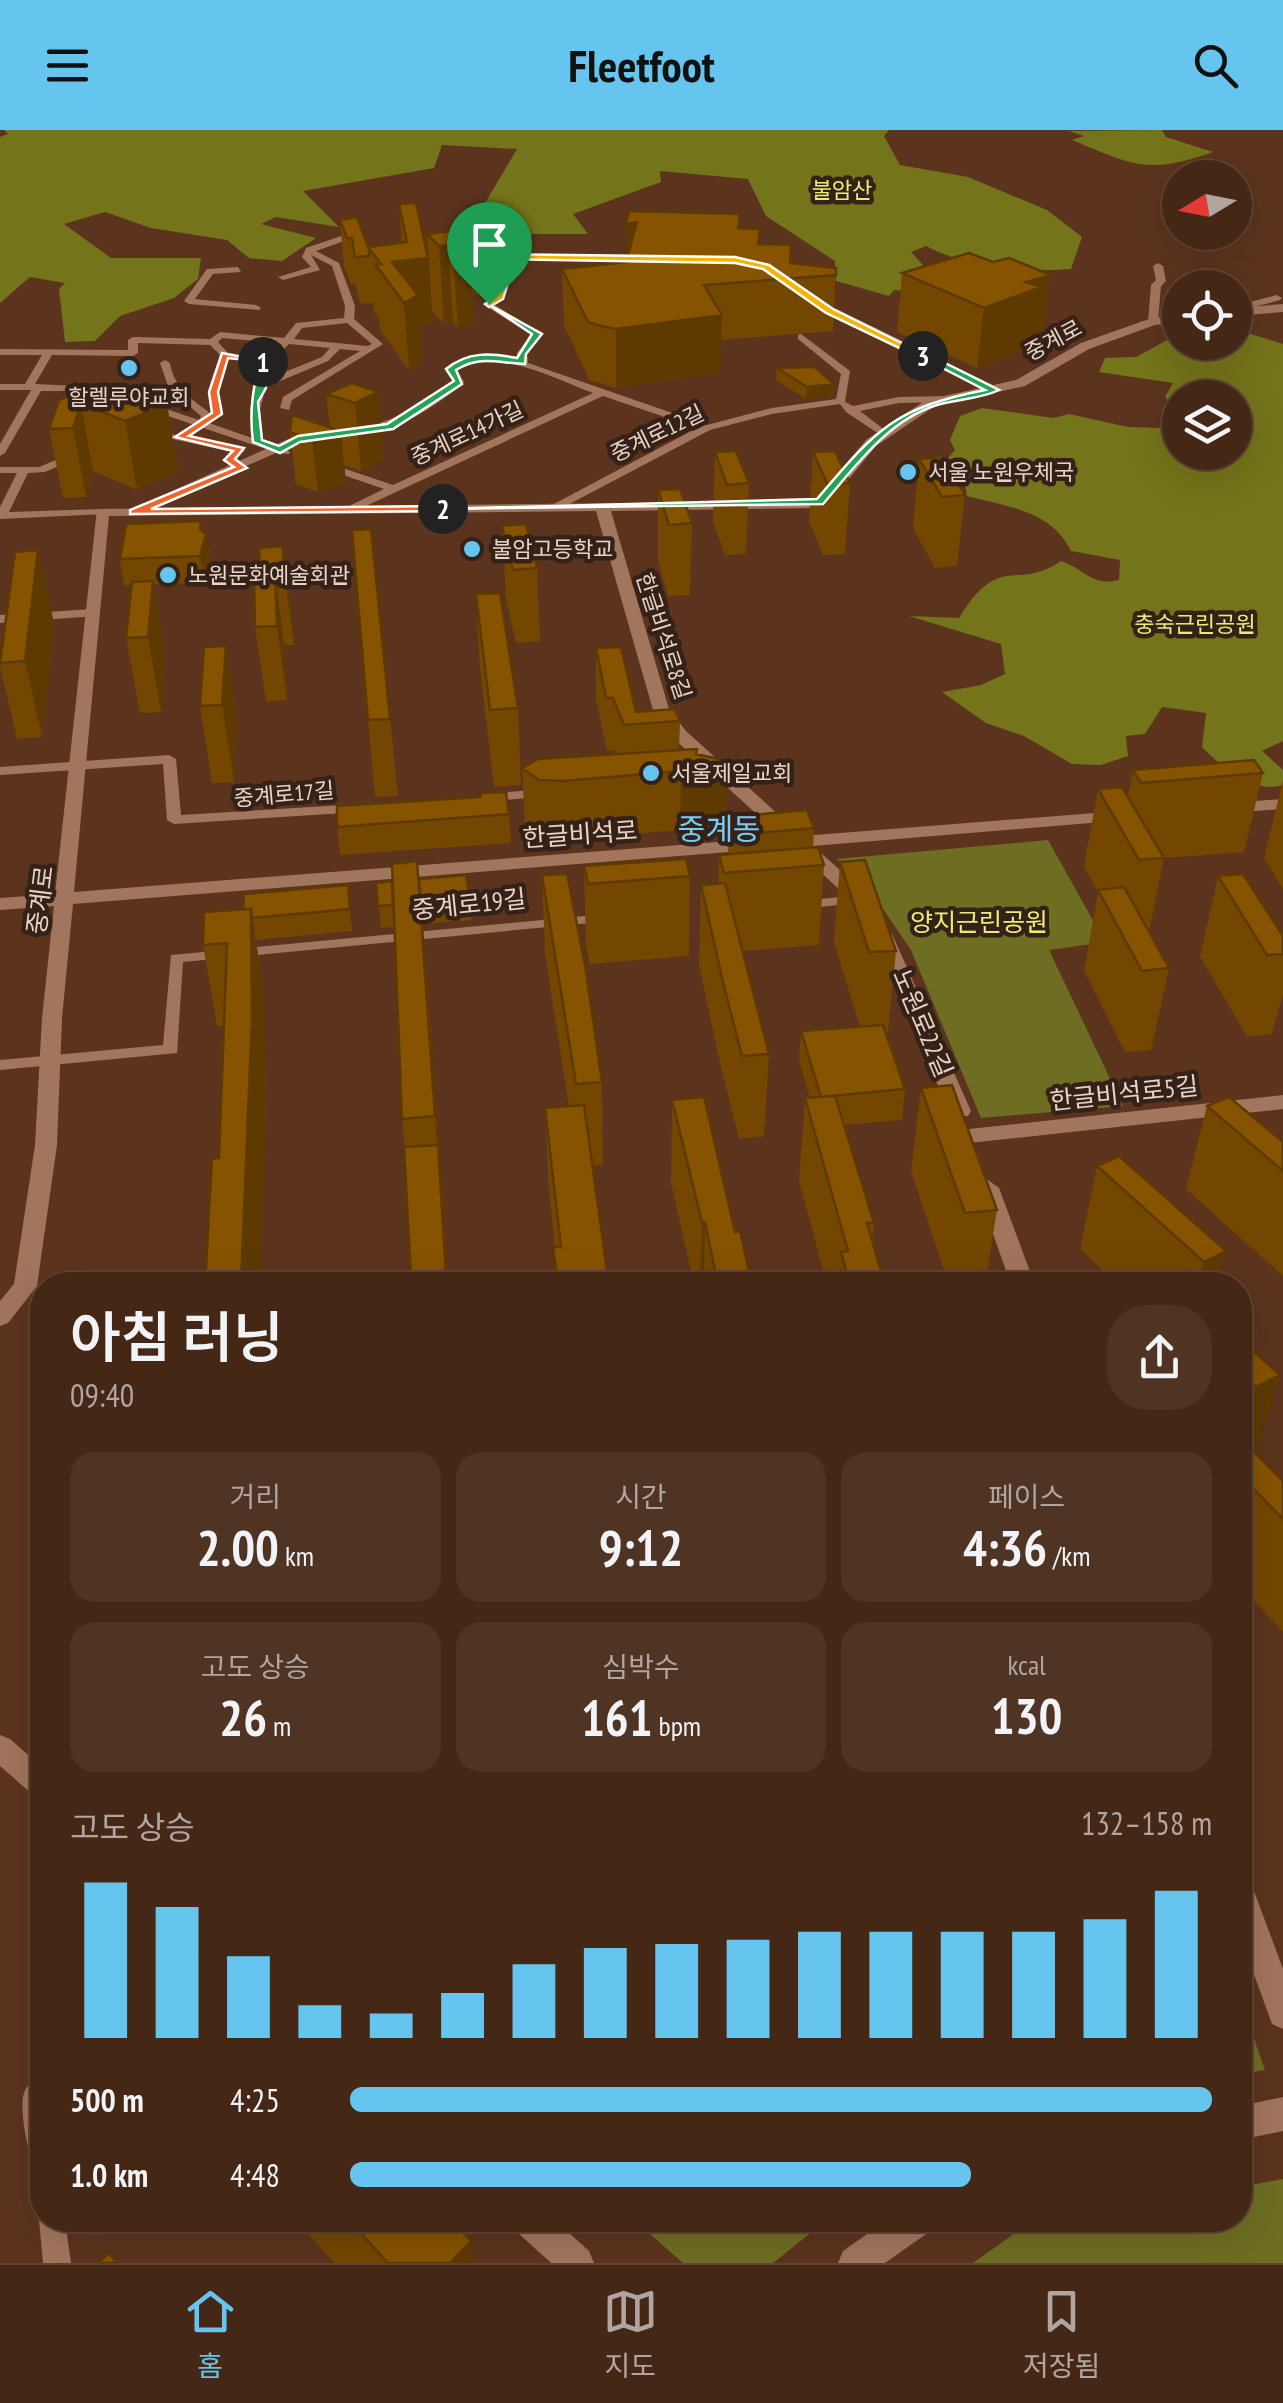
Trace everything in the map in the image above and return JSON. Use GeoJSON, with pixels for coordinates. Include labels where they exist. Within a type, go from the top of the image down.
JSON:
{"type":"FeatureCollection","features":[{"type":"Feature","properties":{"kind":"street"},"geometry":{"type":"LineString","coordinates":[[284,277],[317,268],[306,257],[340,239]]}},
{"type":"Feature","properties":{"kind":"street"},"geometry":{"type":"LineString","coordinates":[[312,252],[336,265],[350,306],[350,320]]}},
{"type":"Feature","properties":{"kind":"street"},"geometry":{"type":"LineString","coordinates":[[521,362],[522,353],[537,334],[489,304],[500,297],[504,283],[488,256],[662,258]]}},
{"type":"Feature","properties":{"kind":"street"},"geometry":{"type":"LineString","coordinates":[[1153,322],[1156,285],[1161,281],[1158,266]]}},
{"type":"Feature","properties":{"kind":"street"},"geometry":{"type":"LineString","coordinates":[[238,270],[210,270],[189,301],[256,308]]}},
{"type":"Feature","properties":{"kind":"street"},"geometry":{"type":"LineString","coordinates":[[255,294],[262,336]]}},
{"type":"Feature","properties":{"kind":"street"},"geometry":{"type":"LineString","coordinates":[[803,294],[994,390]]}},
{"type":"Feature","properties":{"kind":"street"},"geometry":{"type":"LineString","coordinates":[[1252,308],[1280,304]]}},
{"type":"Feature","properties":{"kind":"street"},"geometry":{"type":"LineString","coordinates":[[258,442],[253,402],[264,361],[299,325],[350,320],[378,344],[287,400],[285,408]]}},
{"type":"Feature","properties":{"kind":"street","name":"중계로"},"geometry":{"type":"LineString","coordinates":[[846,405],[946,399],[994,390],[1020,383],[1085,346],[1162,321]]}},
{"type":"Feature","properties":{"kind":"street"},"geometry":{"type":"LineString","coordinates":[[2,355],[21,335]]}},
{"type":"Feature","properties":{"kind":"street"},"geometry":{"type":"LineString","coordinates":[[212,342],[220,336],[262,336],[371,349]]}},
{"type":"Feature","properties":{"kind":"street"},"geometry":{"type":"LineString","coordinates":[[2,355],[133,352],[133,340],[144,337],[212,342],[225,355],[264,361]]}},
{"type":"Feature","properties":{"kind":"street"},"geometry":{"type":"LineString","coordinates":[[801,337],[846,373],[846,405],[882,433]]}},
{"type":"Feature","properties":{"kind":"street"},"geometry":{"type":"LineString","coordinates":[[260,386],[325,359],[337,347]]}},
{"type":"Feature","properties":{"kind":"street"},"geometry":{"type":"LineString","coordinates":[[0,453],[48,352]]}},
{"type":"Feature","properties":{"kind":"street"},"geometry":{"type":"LineString","coordinates":[[180,437],[218,414],[213,392],[225,355]]}},
{"type":"Feature","properties":{"kind":"street"},"geometry":{"type":"LineString","coordinates":[[342,434],[390,427],[459,382],[450,369],[487,355],[521,362],[537,372],[706,428]]}},
{"type":"Feature","properties":{"kind":"street"},"geometry":{"type":"LineString","coordinates":[[165,363],[174,388],[189,404],[208,414],[201,424]]}},
{"type":"Feature","properties":{"kind":"street"},"geometry":{"type":"LineString","coordinates":[[278,377],[312,385]]}},
{"type":"Feature","properties":{"kind":"street"},"geometry":{"type":"LineString","coordinates":[[0,387],[74,388],[91,411],[109,414]]}},
{"type":"Feature","properties":{"kind":"street"},"geometry":{"type":"LineString","coordinates":[[141,412],[115,394],[174,388]]}},
{"type":"Feature","properties":{"kind":"street","name":"중계로14가길"},"geometry":{"type":"LineString","coordinates":[[351,510],[601,393]]}},
{"type":"Feature","properties":{"kind":"street"},"geometry":{"type":"LineString","coordinates":[[82,398],[95,395]]}},
{"type":"Feature","properties":{"kind":"street","name":"중계로"},"geometry":{"type":"LineString","coordinates":[[0,1316],[26,1286],[46,1145],[50,1061],[102,512],[820,502],[882,433],[946,399]]}},
{"type":"Feature","properties":{"kind":"street"},"geometry":{"type":"LineString","coordinates":[[189,404],[163,412],[136,428],[240,450],[229,460],[242,468]]}},
{"type":"Feature","properties":{"kind":"street","name":"중계로12길"},"geometry":{"type":"LineString","coordinates":[[556,507],[706,428],[772,411],[846,405]]}},
{"type":"Feature","properties":{"kind":"street"},"geometry":{"type":"LineString","coordinates":[[125,413],[163,412],[296,456]]}},
{"type":"Feature","properties":{"kind":"street","name":"중계로"},"geometry":{"type":"LineString","coordinates":[[134,512],[242,468],[298,439],[328,436]]}},
{"type":"Feature","properties":{"kind":"street"},"geometry":{"type":"LineString","coordinates":[[0,470],[40,470],[94,447]]}},
{"type":"Feature","properties":{"kind":"street"},"geometry":{"type":"LineString","coordinates":[[313,461],[394,489]]}},
{"type":"Feature","properties":{"kind":"street"},"geometry":{"type":"LineString","coordinates":[[24,470],[0,516],[102,512]]}},
{"type":"Feature","properties":{"kind":"street","name":"한글비석로8길"},"geometry":{"type":"LineString","coordinates":[[602,506],[662,710],[680,734],[801,842]]}},
{"type":"Feature","properties":{"kind":"street"},"geometry":{"type":"LineString","coordinates":[[0,619],[92,613]]}},
{"type":"Feature","properties":{"kind":"street","name":"중계로17길"},"geometry":{"type":"LineString","coordinates":[[78,767],[169,759],[174,820],[381,806]]}},
{"type":"Feature","properties":{"kind":"street"},"geometry":{"type":"LineString","coordinates":[[0,771],[78,767]]}},
{"type":"Feature","properties":{"kind":"street"},"geometry":{"type":"LineString","coordinates":[[710,780],[729,778]]}},
{"type":"Feature","properties":{"kind":"street"},"geometry":{"type":"LineString","coordinates":[[458,800],[555,792]]}},
{"type":"Feature","properties":{"kind":"street"},"geometry":{"type":"LineString","coordinates":[[1209,810],[1283,804]]}},
{"type":"Feature","properties":{"kind":"street","name":"한글비석로"},"geometry":{"type":"LineString","coordinates":[[0,904],[1136,815]]}},
{"type":"Feature","properties":{"kind":"street","name":"노원로22길"},"geometry":{"type":"LineString","coordinates":[[801,842],[861,899],[898,965],[976,1155],[1018,1272]]}},
{"type":"Feature","properties":{"kind":"street"},"geometry":{"type":"LineString","coordinates":[[777,907],[861,899]]}},
{"type":"Feature","properties":{"kind":"street","name":"중계로19길"},"geometry":{"type":"LineString","coordinates":[[50,1061],[170,1050],[176,958],[624,917]]}},
{"type":"Feature","properties":{"kind":"street"},"geometry":{"type":"LineString","coordinates":[[0,1065],[50,1061]]}},
{"type":"Feature","properties":{"kind":"street","name":"한글비석로5길"},"geometry":{"type":"LineString","coordinates":[[976,1155],[1283,1102]]}},
{"type":"Feature","properties":{"kind":"street"},"geometry":{"type":"LineString","coordinates":[[0,1748],[30,1774]]}},
{"type":"Feature","properties":{"kind":"street"},"geometry":{"type":"LineString","coordinates":[[1252,1926],[1283,2013]]}},
{"type":"Feature","properties":{"kind":"street"},"geometry":{"type":"LineString","coordinates":[[1252,2120],[1283,2114]]}},
{"type":"Feature","properties":{"kind":"street"},"geometry":{"type":"LineString","coordinates":[[53,2232],[57,2263]]}},
{"type":"Feature","properties":{"kind":"street"},"geometry":{"type":"LineString","coordinates":[[542,2232],[577,2263]]}},
{"type":"Feature","properties":{"kind":"street"},"geometry":{"type":"LineString","coordinates":[[855,2263],[900,2232]]}},
{"type":"Feature","properties":{"kind":"green space","name":"불암산"},"geometry":{"type":"Polygon","coordinates":[[[4,130],[889,130],[884,136],[900,165],[968,177],[1047,210],[1082,237],[1071,269],[1015,270],[961,260],[926,246],[911,252],[935,278],[922,292],[894,290],[889,296],[836,281],[835,261],[766,216],[748,179],[660,171],[661,182],[573,214],[588,234],[532,234],[512,253],[481,250],[465,237],[517,149],[442,145],[434,168],[303,191],[339,227],[276,217],[261,224],[316,238],[282,261],[249,258],[227,240],[151,228],[105,212],[64,224],[111,258],[201,258],[198,279],[174,298],[120,316],[95,341],[65,342],[59,289],[65,283],[30,277],[0,303],[0,137],[8,134],[4,130]]]}},
{"type":"Feature","properties":{"kind":"green space"},"geometry":{"type":"Polygon","coordinates":[[[1162,130],[1166,137],[1213,152],[1186,160],[1162,160],[1162,164],[1141,164],[1072,140],[1084,136],[1069,131],[1162,130]]]}},
{"type":"Feature","properties":{"kind":"green space","name":"충숙근린공원"},"geometry":{"type":"Polygon","coordinates":[[[1252,334],[1283,344],[1283,741],[1262,751],[1283,770],[1283,785],[1260,786],[1249,782],[1210,755],[1202,747],[1206,713],[1162,707],[1145,734],[1126,736],[1128,756],[1101,765],[1072,764],[1024,736],[986,723],[942,692],[981,685],[1005,674],[1001,644],[909,616],[959,618],[986,585],[1008,576],[1045,570],[1061,561],[1095,579],[1119,580],[1120,560],[1071,551],[1062,537],[1040,518],[967,496],[964,480],[948,458],[955,450],[950,440],[960,416],[982,408],[1053,418],[1069,414],[1128,427],[1162,428],[1162,470],[1252,470],[1252,380],[1162,381],[1099,372],[1105,358],[1136,357],[1162,343],[1162,360],[1252,360],[1252,334]]]}},
{"type":"Feature","properties":{"kind":"green space","name":"양지근린공원"},"geometry":{"type":"Polygon","coordinates":[[[1048,840],[1105,942],[1049,950],[1123,1106],[981,1118],[911,950],[879,903],[837,859],[1048,840]]]}},
{"type":"Feature","properties":{"kind":"green space"},"geometry":{"type":"Polygon","coordinates":[[[1252,2033],[1265,2070],[1252,2072],[1252,2033]]]}},
{"type":"Feature","properties":{"kind":"green space"},"geometry":{"type":"Polygon","coordinates":[[[1283,2179],[1283,2263],[973,2263],[1020,2232],[1252,2232],[1252,2185],[1283,2179]]]}},
{"type":"Feature","properties":{"kind":"green space"},"geometry":{"type":"Polygon","coordinates":[[[648,2232],[812,2232],[773,2263],[683,2263],[648,2232]]]}},
{"type":"Feature","properties":{"kind":"building"},"geometry":{"type":"Polygon","coordinates":[[[416,203],[428,258],[392,262],[418,295],[404,303],[375,264],[381,264],[368,247],[407,242],[399,204],[416,203]]]}},
{"type":"Feature","properties":{"kind":"building"},"geometry":{"type":"Polygon","coordinates":[[[629,211],[740,214],[738,228],[760,229],[758,244],[791,245],[790,263],[836,268],[836,275],[704,285],[722,315],[616,329],[588,322],[562,269],[626,262],[637,222],[626,224],[629,211]]]}},
{"type":"Feature","properties":{"kind":"building"},"geometry":{"type":"Polygon","coordinates":[[[357,217],[369,256],[355,257],[352,238],[347,238],[340,220],[357,217]]]}},
{"type":"Feature","properties":{"kind":"building"},"geometry":{"type":"Polygon","coordinates":[[[467,223],[475,248],[470,249],[451,224],[467,223]]]}},
{"type":"Feature","properties":{"kind":"building"},"geometry":{"type":"Polygon","coordinates":[[[453,231],[470,248],[453,250],[448,245],[439,246],[427,234],[453,231]]]}},
{"type":"Feature","properties":{"kind":"building"},"geometry":{"type":"Polygon","coordinates":[[[969,253],[993,262],[1009,258],[1051,275],[1026,282],[1041,287],[984,308],[902,273],[969,253]]]}},
{"type":"Feature","properties":{"kind":"building"},"geometry":{"type":"Polygon","coordinates":[[[815,367],[834,384],[807,387],[777,368],[815,367]]]}},
{"type":"Feature","properties":{"kind":"building"},"geometry":{"type":"Polygon","coordinates":[[[107,381],[167,404],[125,421],[81,404],[73,428],[49,429],[59,400],[107,381]]]}},
{"type":"Feature","properties":{"kind":"building"},"geometry":{"type":"Polygon","coordinates":[[[352,383],[378,392],[355,403],[326,394],[352,383]]]}},
{"type":"Feature","properties":{"kind":"building"},"geometry":{"type":"Polygon","coordinates":[[[292,415],[341,431],[312,440],[290,432],[292,415]]]}},
{"type":"Feature","properties":{"kind":"building"},"geometry":{"type":"Polygon","coordinates":[[[736,451],[749,483],[727,485],[715,452],[736,451]]]}},
{"type":"Feature","properties":{"kind":"building"},"geometry":{"type":"Polygon","coordinates":[[[835,451],[850,483],[828,485],[813,452],[835,451]]]}},
{"type":"Feature","properties":{"kind":"building"},"geometry":{"type":"Polygon","coordinates":[[[941,457],[965,495],[942,497],[919,459],[941,457]]]}},
{"type":"Feature","properties":{"kind":"building"},"geometry":{"type":"Polygon","coordinates":[[[680,489],[692,523],[669,525],[658,490],[680,489]]]}},
{"type":"Feature","properties":{"kind":"building"},"geometry":{"type":"Polygon","coordinates":[[[201,521],[200,530],[206,534],[200,556],[120,559],[126,524],[201,521]]]}},
{"type":"Feature","properties":{"kind":"building"},"geometry":{"type":"Polygon","coordinates":[[[526,524],[537,568],[513,570],[502,526],[526,524]]]}},
{"type":"Feature","properties":{"kind":"building"},"geometry":{"type":"Polygon","coordinates":[[[371,529],[390,719],[368,720],[352,530],[371,529]]]}},
{"type":"Feature","properties":{"kind":"building"},"geometry":{"type":"Polygon","coordinates":[[[283,546],[284,571],[275,572],[277,626],[255,627],[254,573],[260,572],[259,548],[283,546]]]}},
{"type":"Feature","properties":{"kind":"building"},"geometry":{"type":"Polygon","coordinates":[[[38,550],[25,661],[0,663],[15,552],[38,550]]]}},
{"type":"Feature","properties":{"kind":"building"},"geometry":{"type":"Polygon","coordinates":[[[153,581],[148,637],[126,638],[132,582],[153,581]]]}},
{"type":"Feature","properties":{"kind":"building"},"geometry":{"type":"Polygon","coordinates":[[[500,593],[518,708],[490,710],[476,594],[500,593]]]}},
{"type":"Feature","properties":{"kind":"building"},"geometry":{"type":"Polygon","coordinates":[[[226,646],[222,705],[200,706],[204,647],[226,646]]]}},
{"type":"Feature","properties":{"kind":"building"},"geometry":{"type":"Polygon","coordinates":[[[621,647],[636,712],[675,709],[680,721],[624,725],[613,698],[606,698],[596,648],[621,647]]]}},
{"type":"Feature","properties":{"kind":"building"},"geometry":{"type":"Polygon","coordinates":[[[697,749],[696,754],[728,761],[681,771],[563,781],[539,780],[522,768],[538,759],[697,749]]]}},
{"type":"Feature","properties":{"kind":"building"},"geometry":{"type":"Polygon","coordinates":[[[1254,760],[1263,773],[1141,783],[1133,770],[1254,760]]]}},
{"type":"Feature","properties":{"kind":"building"},"geometry":{"type":"Polygon","coordinates":[[[1122,787],[1164,858],[1139,860],[1098,789],[1122,787]]]}},
{"type":"Feature","properties":{"kind":"building"},"geometry":{"type":"Polygon","coordinates":[[[506,792],[509,814],[337,827],[337,806],[506,792]]]}},
{"type":"Feature","properties":{"kind":"building"},"geometry":{"type":"Polygon","coordinates":[[[807,810],[814,828],[736,835],[730,817],[807,810]]]}},
{"type":"Feature","properties":{"kind":"building"},"geometry":{"type":"Polygon","coordinates":[[[818,847],[824,865],[724,873],[719,855],[818,847]]]}},
{"type":"Feature","properties":{"kind":"building"},"geometry":{"type":"Polygon","coordinates":[[[686,859],[690,876],[588,884],[584,866],[686,859]]]}},
{"type":"Feature","properties":{"kind":"building"},"geometry":{"type":"Polygon","coordinates":[[[865,860],[896,951],[869,952],[840,862],[865,860]]]}},
{"type":"Feature","properties":{"kind":"building"},"geometry":{"type":"Polygon","coordinates":[[[417,861],[435,1116],[402,1119],[392,864],[417,861]]]}},
{"type":"Feature","properties":{"kind":"building"},"geometry":{"type":"Polygon","coordinates":[[[567,874],[602,1082],[576,1084],[542,875],[567,874]]]}},
{"type":"Feature","properties":{"kind":"building"},"geometry":{"type":"Polygon","coordinates":[[[1243,874],[1283,936],[1283,954],[1267,955],[1218,876],[1243,874]]]}},
{"type":"Feature","properties":{"kind":"building"},"geometry":{"type":"Polygon","coordinates":[[[466,875],[470,898],[421,902],[419,879],[466,875]]]}},
{"type":"Feature","properties":{"kind":"building"},"geometry":{"type":"Polygon","coordinates":[[[392,881],[393,905],[378,906],[376,883],[392,881]]]}},
{"type":"Feature","properties":{"kind":"building"},"geometry":{"type":"Polygon","coordinates":[[[725,883],[769,1054],[742,1056],[701,885],[725,883]]]}},
{"type":"Feature","properties":{"kind":"building"},"geometry":{"type":"Polygon","coordinates":[[[348,885],[350,909],[252,918],[251,909],[243,909],[244,894],[348,885]]]}},
{"type":"Feature","properties":{"kind":"building"},"geometry":{"type":"Polygon","coordinates":[[[1124,887],[1169,968],[1142,971],[1098,890],[1124,887]]]}},
{"type":"Feature","properties":{"kind":"building"},"geometry":{"type":"Polygon","coordinates":[[[251,909],[252,1018],[242,1272],[206,1272],[212,1159],[219,1158],[227,943],[203,945],[204,912],[251,909]]]}},
{"type":"Feature","properties":{"kind":"building"},"geometry":{"type":"Polygon","coordinates":[[[883,1025],[905,1089],[821,1097],[801,1031],[883,1025]]]}},
{"type":"Feature","properties":{"kind":"building"},"geometry":{"type":"Polygon","coordinates":[[[952,1085],[997,1210],[965,1213],[921,1088],[952,1085]]]}},
{"type":"Feature","properties":{"kind":"building"},"geometry":{"type":"Polygon","coordinates":[[[835,1096],[874,1223],[867,1223],[881,1272],[846,1272],[841,1252],[848,1251],[805,1098],[835,1096]]]}},
{"type":"Feature","properties":{"kind":"building"},"geometry":{"type":"Polygon","coordinates":[[[704,1097],[735,1232],[740,1231],[749,1272],[715,1272],[672,1100],[704,1097]]]}},
{"type":"Feature","properties":{"kind":"building"},"geometry":{"type":"Polygon","coordinates":[[[1229,1097],[1283,1142],[1283,1171],[1207,1106],[1229,1097]]]}},
{"type":"Feature","properties":{"kind":"building"},"geometry":{"type":"Polygon","coordinates":[[[584,1105],[607,1272],[556,1272],[553,1247],[561,1247],[545,1108],[584,1105]]]}},
{"type":"Feature","properties":{"kind":"building"},"geometry":{"type":"Polygon","coordinates":[[[438,1145],[446,1272],[411,1272],[404,1147],[438,1145]]]}},
{"type":"Feature","properties":{"kind":"building"},"geometry":{"type":"Polygon","coordinates":[[[1119,1156],[1226,1251],[1204,1262],[1097,1166],[1119,1156]]]}},
{"type":"Feature","properties":{"kind":"building"},"geometry":{"type":"Polygon","coordinates":[[[1252,1350],[1280,1375],[1256,1387],[1252,1384],[1252,1350]]]}},
{"type":"Feature","properties":{"kind":"building"},"geometry":{"type":"Polygon","coordinates":[[[1252,1450],[1283,1481],[1283,1519],[1252,1487],[1252,1450]]]}},
{"type":"Feature","properties":{"kind":"building"},"geometry":{"type":"Polygon","coordinates":[[[360,2232],[462,2232],[471,2241],[450,2263],[388,2263],[360,2232]]]}},
{"type":"Feature","properties":{"kind":"building"},"geometry":{"type":"Polygon","coordinates":[[[109,2253],[117,2263],[98,2263],[109,2253]]]}},
{"type":"Feature","properties":{"kind":"place","name":"할렐루야교회"},"geometry":{"type":"Point","coordinates":[129,368]}},
{"type":"Feature","properties":{"kind":"place","name":"서울 노원우체국"},"geometry":{"type":"Point","coordinates":[908,472]}},
{"type":"Feature","properties":{"kind":"place","name":"불암고등학교"},"geometry":{"type":"Point","coordinates":[472,549]}},
{"type":"Feature","properties":{"kind":"place","name":"노원문화예술회관"},"geometry":{"type":"Point","coordinates":[168,575]}},
{"type":"Feature","properties":{"kind":"place","name":"서울제일교회"},"geometry":{"type":"Point","coordinates":[651,773]}},
{"type":"Feature","properties":{"kind":"district","name":"중계동"},"geometry":{"type":"Point","coordinates":[719,830]}},
{"type":"Feature","properties":{"kind":"route"},"geometry":{"type":"LineString","coordinates":[[488,256],[735,260],[766,267],[778,279],[830,311],[994,390],[932,403],[904,418],[870,443],[823,500],[808,505],[134,512],[242,468],[229,460],[240,450],[180,437],[218,414],[213,392],[225,355],[264,361],[258,374],[261,388],[253,402],[253,418],[258,442],[280,450],[298,439],[390,427],[459,382],[450,369],[462,362],[487,355],[521,362],[522,353],[537,334],[489,304],[500,297],[504,283],[488,256]]}}]}
